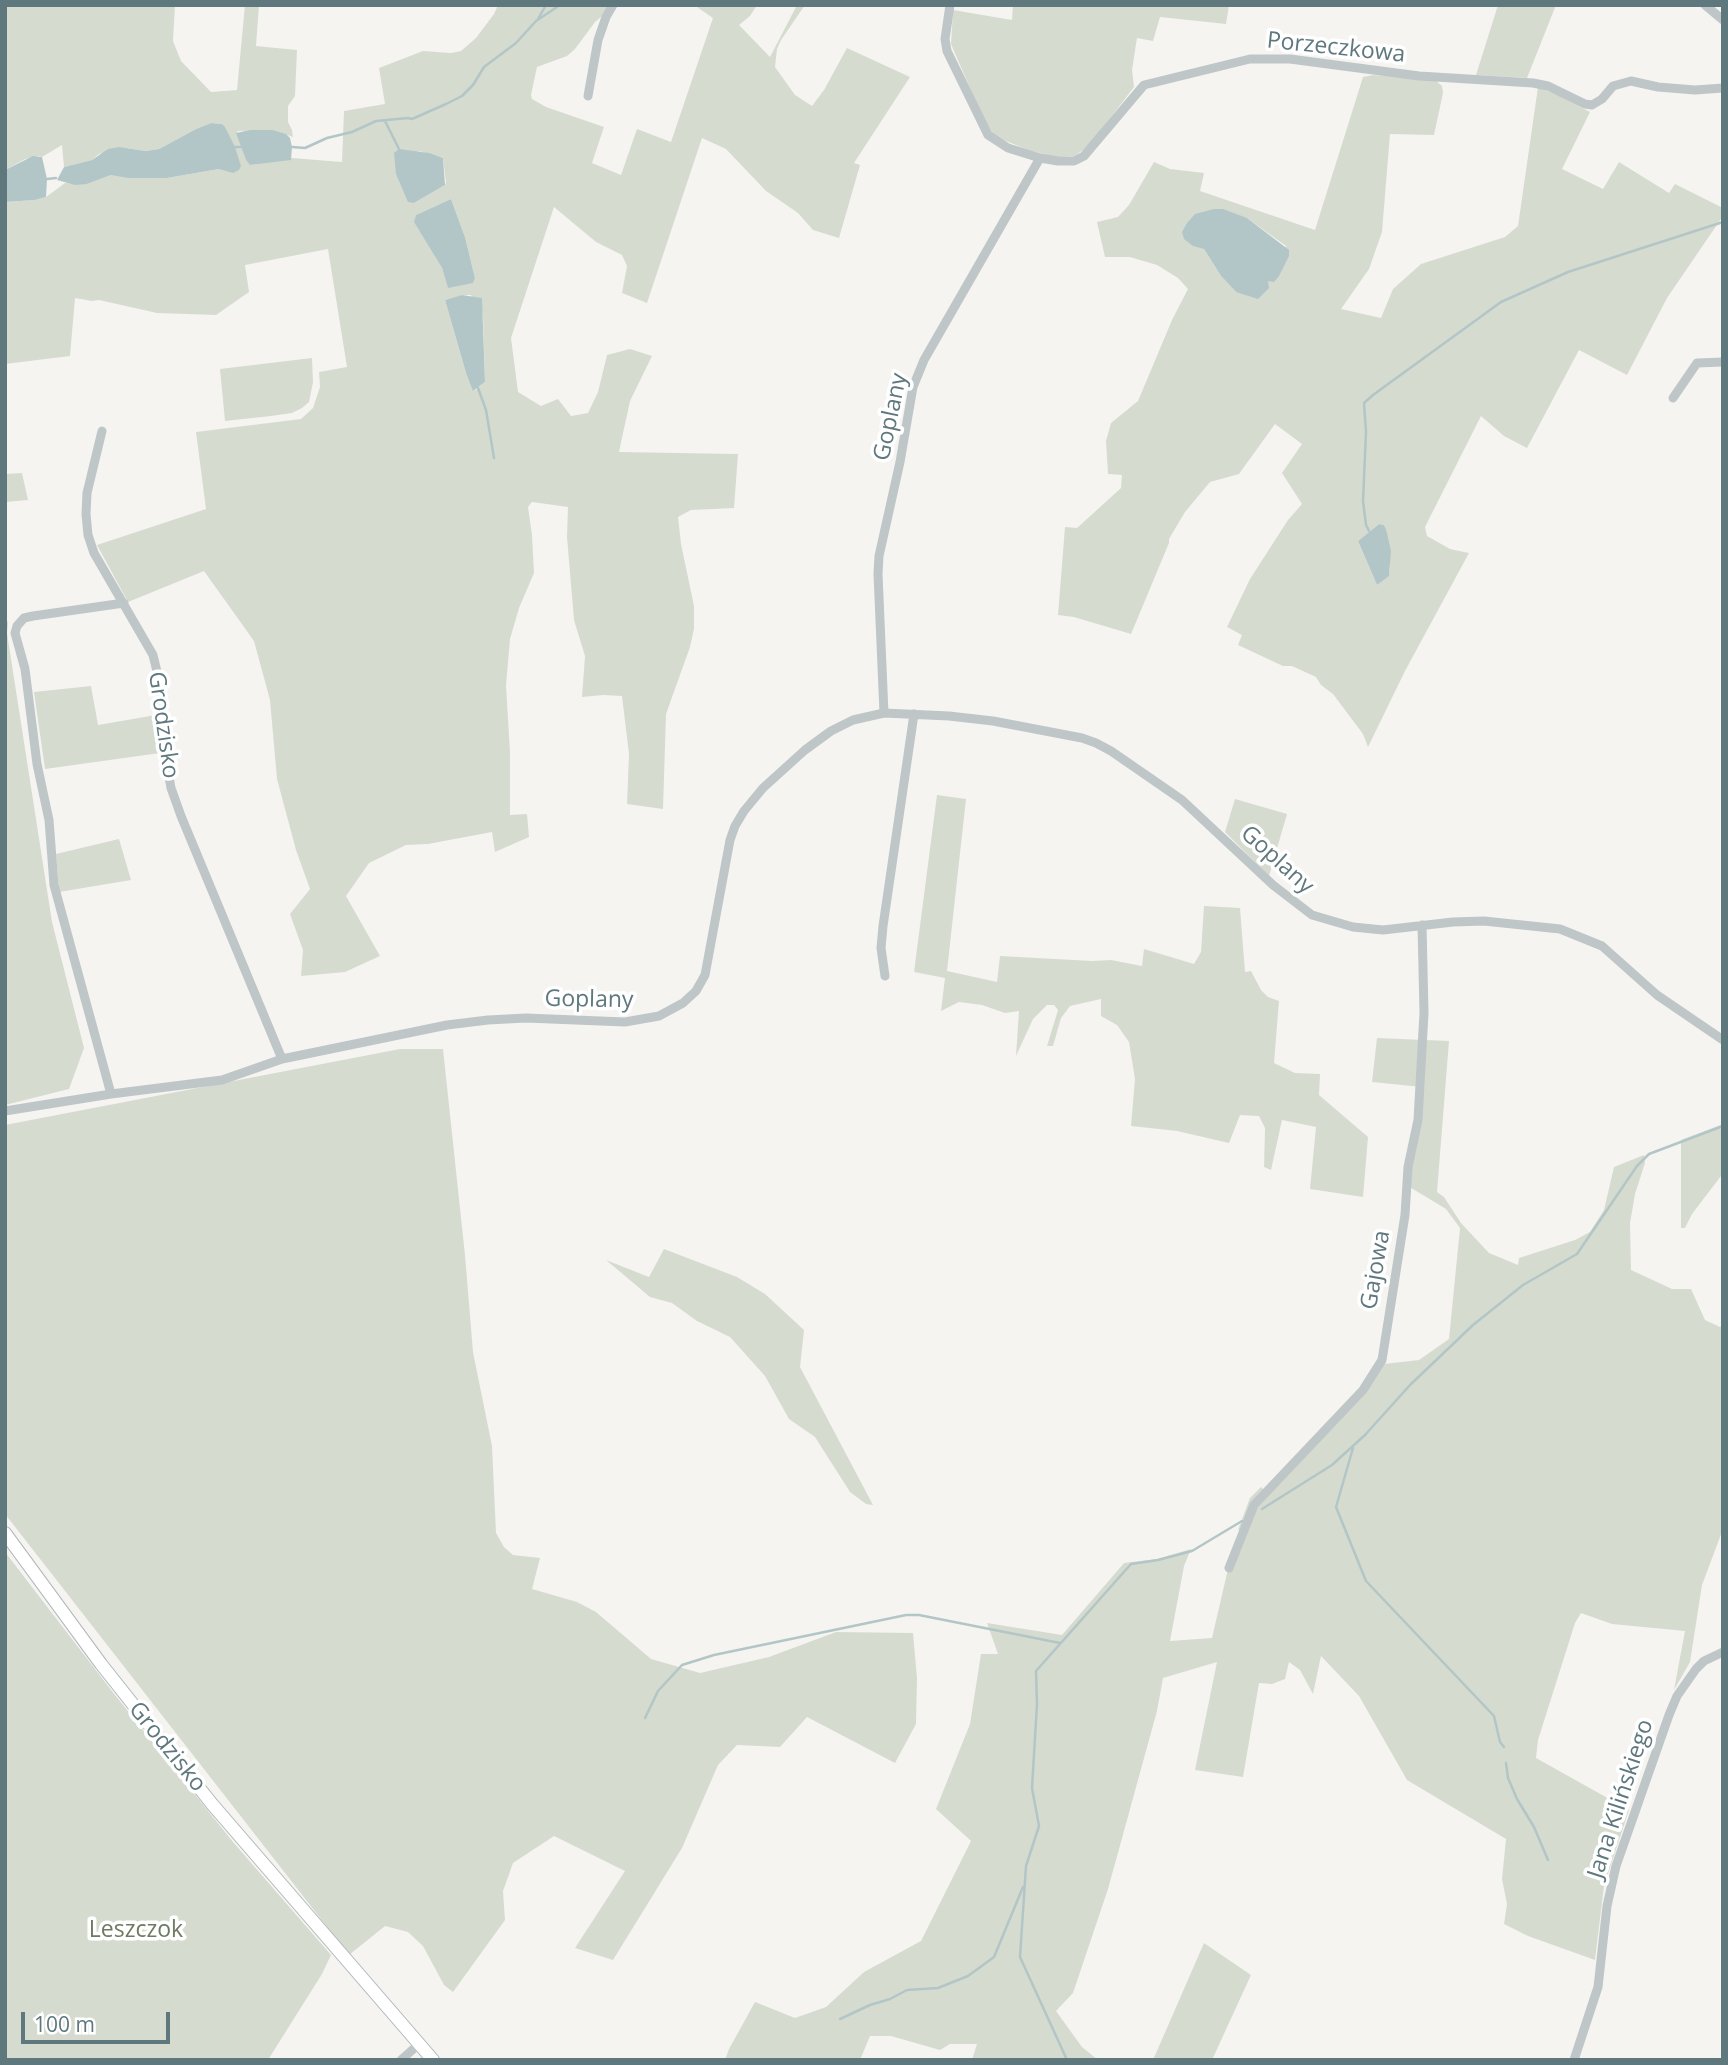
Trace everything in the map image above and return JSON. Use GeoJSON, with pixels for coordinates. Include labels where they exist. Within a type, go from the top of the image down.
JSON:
{"type":"FeatureCollection","features":[{"type":"Feature","properties":{"kind":"street"},"geometry":{"type":"LineString","coordinates":[[588,96],[597,40],[613,5]]}},
{"type":"Feature","properties":{"kind":"street","name":"Porzeczkowa"},"geometry":{"type":"LineString","coordinates":[[950,5],[946,31],[947,51],[988,135],[997,142],[1040,158],[1058,161],[1080,159],[1090,151],[1144,85],[1250,59],[1290,59],[1408,75],[1533,83],[1548,86],[1592,106],[1613,86],[1631,81],[1658,87],[1695,90],[1723,88]]}},
{"type":"Feature","properties":{"kind":"street"},"geometry":{"type":"LineString","coordinates":[[1705,5],[1723,20]]}},
{"type":"Feature","properties":{"kind":"street","name":"Goplany"},"geometry":{"type":"LineString","coordinates":[[884,713],[878,574],[913,387],[924,360],[1040,158]]}},
{"type":"Feature","properties":{"kind":"street"},"geometry":{"type":"LineString","coordinates":[[1673,398],[1697,363],[1723,362]]}},
{"type":"Feature","properties":{"kind":"street","name":"Grodzisko"},"geometry":{"type":"LineString","coordinates":[[102,431],[87,493],[88,534],[94,553],[153,655],[159,680],[165,755],[172,788],[181,816],[282,1059]]}},
{"type":"Feature","properties":{"kind":"street"},"geometry":{"type":"LineString","coordinates":[[111,1094],[54,885],[49,820],[37,764],[25,669],[15,633],[24,618],[33,615],[124,603]]}},
{"type":"Feature","properties":{"kind":"street","name":"Goplany"},"geometry":{"type":"LineString","coordinates":[[282,1059],[488,1020],[526,1018],[625,1022],[651,1018],[683,1003],[696,991],[705,975],[730,841],[735,825],[744,811],[783,769],[831,732],[853,720],[884,713],[1006,723],[1096,743],[1182,800],[1291,902],[1312,915],[1353,927],[1384,930],[1484,921],[1560,929],[1602,946],[1657,995],[1723,1040]]}},
{"type":"Feature","properties":{"kind":"street"},"geometry":{"type":"LineString","coordinates":[[885,976],[881,948],[883,926],[914,714]]}},
{"type":"Feature","properties":{"kind":"street","name":"Gajowa"},"geometry":{"type":"LineString","coordinates":[[1229,1568],[1254,1505],[1363,1390],[1382,1360],[1405,1216],[1408,1167],[1418,1120],[1424,1000],[1422,925]]}},
{"type":"Feature","properties":{"kind":"street"},"geometry":{"type":"LineString","coordinates":[[5,1111],[222,1080],[282,1059]]}},
{"type":"Feature","properties":{"kind":"street","name":"Grodzisko"},"geometry":{"type":"LineString","coordinates":[[5,1534],[63,1614],[220,1814],[433,2060]]}},
{"type":"Feature","properties":{"kind":"street","name":"Jana Kilińskiego"},"geometry":{"type":"LineString","coordinates":[[1574,2060],[1598,1987],[1607,1906],[1616,1866],[1669,1715],[1677,1696],[1696,1669],[1704,1661],[1723,1652]]}},
{"type":"Feature","properties":{"kind":"street"},"geometry":{"type":"LineString","coordinates":[[401,2060],[419,2044]]}},
{"type":"Feature","properties":{"kind":"green space"},"geometry":{"type":"Polygon","coordinates":[[[5,5],[175,5],[173,41],[181,61],[211,92],[237,90],[245,5],[259,5],[256,46],[297,50],[295,96],[288,106],[288,122],[293,137],[273,130],[237,131],[246,160],[251,165],[292,158],[342,162],[344,111],[385,104],[379,68],[423,51],[461,51],[476,38],[498,5],[615,5],[595,22],[567,56],[537,67],[531,95],[532,99],[546,107],[604,127],[592,163],[621,175],[637,129],[671,142],[713,18],[694,5],[757,5],[750,16],[739,25],[770,57],[797,5],[805,5],[781,40],[775,67],[795,95],[812,106],[847,48],[910,77],[854,163],[860,165],[839,238],[813,230],[798,213],[766,191],[726,149],[702,138],[647,303],[622,293],[627,266],[622,255],[596,242],[554,207],[511,338],[518,392],[541,406],[558,399],[571,416],[588,413],[598,392],[607,355],[630,349],[652,356],[630,401],[619,452],[738,454],[734,508],[691,510],[678,517],[694,606],[694,629],[666,714],[663,809],[627,804],[629,754],[622,696],[582,697],[585,656],[574,620],[567,537],[568,507],[532,502],[528,507],[534,573],[519,608],[510,639],[506,685],[510,815],[527,814],[529,837],[495,852],[492,832],[428,844],[406,845],[369,863],[346,896],[380,956],[345,972],[301,976],[303,950],[290,914],[310,889],[296,850],[277,779],[270,700],[254,641],[204,571],[128,602],[97,545],[206,509],[196,432],[301,419],[313,408],[320,387],[319,372],[347,367],[328,249],[245,265],[249,292],[216,315],[157,313],[99,300],[75,298],[70,356],[5,364],[5,202],[35,200],[46,197],[65,183],[87,184],[111,175],[167,178],[219,169],[231,140],[222,124],[211,123],[159,149],[146,151],[126,148],[99,154],[92,160],[64,167],[62,145],[42,157],[25,159],[5,170],[5,5]],[[419,151],[414,203],[446,182],[443,158],[419,151]],[[451,199],[416,215],[415,222],[442,268],[448,287],[475,278],[465,237],[451,199]],[[471,295],[445,300],[466,373],[474,391],[485,382],[483,315],[471,295]]]}},
{"type":"Feature","properties":{"kind":"green space"},"geometry":{"type":"Polygon","coordinates":[[[1013,5],[1229,5],[1226,24],[1160,17],[1153,41],[1137,38],[1132,70],[1134,87],[1088,147],[1074,156],[1055,157],[1028,150],[994,136],[982,116],[951,44],[953,10],[1012,20],[1013,5]]]}},
{"type":"Feature","properties":{"kind":"green space"},"geometry":{"type":"Polygon","coordinates":[[[1498,5],[1556,5],[1527,78],[1476,75],[1498,5]]]}},
{"type":"Feature","properties":{"kind":"green space"},"geometry":{"type":"Polygon","coordinates":[[[1373,75],[1435,80],[1442,86],[1443,93],[1434,135],[1390,134],[1382,232],[1369,269],[1341,309],[1381,318],[1393,289],[1421,264],[1505,237],[1518,226],[1538,87],[1590,112],[1562,169],[1603,189],[1619,162],[1669,193],[1675,184],[1723,208],[1723,216],[1667,298],[1627,375],[1579,350],[1527,448],[1504,436],[1481,416],[1425,527],[1427,536],[1450,549],[1469,553],[1405,671],[1368,747],[1363,734],[1333,694],[1321,685],[1316,677],[1292,666],[1283,666],[1238,645],[1242,635],[1227,627],[1250,579],[1288,520],[1302,504],[1282,473],[1302,444],[1275,424],[1239,474],[1210,482],[1185,512],[1169,539],[1131,634],[1058,615],[1065,527],[1077,528],[1121,488],[1122,475],[1108,474],[1106,441],[1111,423],[1138,401],[1188,289],[1178,278],[1157,265],[1130,257],[1105,257],[1097,222],[1118,217],[1129,205],[1154,162],[1170,169],[1204,173],[1200,191],[1315,230],[1363,77],[1373,75]],[[1247,218],[1204,249],[1221,276],[1236,292],[1267,283],[1286,246],[1247,218]],[[1379,524],[1358,541],[1377,585],[1389,575],[1390,567],[1386,529],[1379,524]]]}},
{"type":"Feature","properties":{"kind":"green space"},"geometry":{"type":"Polygon","coordinates":[[[312,358],[313,382],[309,402],[302,408],[292,413],[225,421],[220,369],[312,358]]]}},
{"type":"Feature","properties":{"kind":"green space"},"geometry":{"type":"Polygon","coordinates":[[[22,473],[28,500],[5,502],[5,474],[22,473]]]}},
{"type":"Feature","properties":{"kind":"green space"},"geometry":{"type":"Polygon","coordinates":[[[5,616],[52,922],[84,1048],[69,1089],[5,1105],[5,616]]]}},
{"type":"Feature","properties":{"kind":"green space"},"geometry":{"type":"Polygon","coordinates":[[[91,686],[98,725],[156,715],[160,753],[45,769],[34,692],[91,686]]]}},
{"type":"Feature","properties":{"kind":"green space"},"geometry":{"type":"Polygon","coordinates":[[[937,795],[966,799],[947,971],[997,982],[1000,956],[1111,960],[1142,966],[1144,949],[1194,964],[1201,952],[1204,906],[1240,908],[1245,972],[1251,971],[1261,990],[1268,997],[1279,1001],[1274,1063],[1295,1073],[1320,1074],[1319,1095],[1368,1137],[1363,1197],[1310,1189],[1316,1127],[1282,1120],[1271,1170],[1264,1167],[1265,1128],[1259,1116],[1240,1115],[1229,1143],[1177,1131],[1131,1126],[1135,1079],[1129,1042],[1117,1025],[1101,1016],[1101,999],[1070,1006],[1061,1018],[1053,1046],[1047,1046],[1058,1010],[1054,1005],[1047,1005],[1033,1019],[1016,1056],[1019,1011],[1005,1013],[982,1005],[959,1002],[941,1011],[945,978],[914,972],[937,795]]]}},
{"type":"Feature","properties":{"kind":"green space"},"geometry":{"type":"Polygon","coordinates":[[[1235,799],[1287,814],[1269,876],[1225,832],[1235,799]]]}},
{"type":"Feature","properties":{"kind":"green space"},"geometry":{"type":"Polygon","coordinates":[[[119,839],[131,880],[59,892],[56,854],[119,839]]]}},
{"type":"Feature","properties":{"kind":"green space"},"geometry":{"type":"Polygon","coordinates":[[[1377,1038],[1449,1041],[1437,1192],[1489,1253],[1518,1265],[1519,1258],[1575,1240],[1590,1232],[1604,1210],[1614,1167],[1644,1155],[1645,1163],[1635,1194],[1630,1223],[1631,1270],[1672,1289],[1691,1289],[1705,1320],[1720,1327],[1723,1325],[1723,1529],[1702,1585],[1690,1662],[1674,1690],[1685,1631],[1612,1624],[1581,1613],[1575,1623],[1538,1740],[1536,1758],[1629,1810],[1604,1886],[1595,1960],[1528,1936],[1504,1924],[1507,1904],[1502,1879],[1506,1839],[1407,1780],[1359,1696],[1321,1656],[1313,1694],[1300,1670],[1289,1662],[1285,1679],[1272,1684],[1259,1683],[1243,1777],[1195,1770],[1217,1662],[1163,1678],[1157,1711],[1108,1889],[1073,1993],[1056,2011],[1082,2047],[1098,2060],[972,2060],[977,2044],[950,2044],[940,2050],[891,2036],[870,2036],[860,2060],[725,2060],[755,2002],[795,2018],[826,2007],[864,1972],[921,1941],[971,1841],[936,1809],[970,1724],[981,1654],[998,1654],[987,1623],[1062,1635],[1124,1563],[1157,1559],[1191,1549],[1184,1566],[1170,1641],[1212,1638],[1228,1569],[1250,1527],[1238,1530],[1250,1498],[1261,1487],[1267,1493],[1384,1364],[1419,1360],[1449,1339],[1460,1228],[1446,1209],[1408,1186],[1422,1087],[1372,1082],[1377,1038]]]}},
{"type":"Feature","properties":{"kind":"green space"},"geometry":{"type":"Polygon","coordinates":[[[400,1049],[443,1049],[473,1352],[492,1446],[496,1533],[504,1547],[513,1555],[540,1558],[532,1589],[577,1602],[596,1612],[651,1659],[700,1673],[769,1657],[836,1632],[913,1633],[917,1678],[916,1724],[895,1763],[807,1717],[780,1747],[737,1745],[718,1765],[682,1848],[613,1960],[575,1948],[625,1871],[554,1836],[513,1863],[503,1891],[505,1920],[453,1992],[444,1985],[423,1946],[408,1932],[385,1926],[349,1955],[5,1514],[5,1125],[400,1049]]]}},
{"type":"Feature","properties":{"kind":"green space"},"geometry":{"type":"Polygon","coordinates":[[[1723,1124],[1723,1177],[1721,1176],[1692,1214],[1685,1228],[1681,1228],[1681,1140],[1723,1124]]]}},
{"type":"Feature","properties":{"kind":"green space"},"geometry":{"type":"Polygon","coordinates":[[[664,1249],[737,1277],[765,1294],[804,1330],[800,1367],[873,1505],[866,1504],[850,1492],[815,1437],[789,1419],[765,1376],[730,1337],[697,1321],[672,1303],[650,1297],[606,1260],[649,1277],[664,1249]]]}},
{"type":"Feature","properties":{"kind":"green space","name":"Leszczok"},"geometry":{"type":"Polygon","coordinates":[[[5,1552],[233,1842],[331,1955],[268,2060],[5,2060],[5,1552]]]}},
{"type":"Feature","properties":{"kind":"green space"},"geometry":{"type":"Polygon","coordinates":[[[1204,1943],[1251,1975],[1212,2060],[1153,2060],[1204,1943]]]}},
{"type":"Feature","properties":{"kind":"shaded area"},"geometry":{"type":"Polygon","coordinates":[[[211,123],[225,127],[235,147],[241,166],[239,170],[233,173],[219,169],[167,178],[111,175],[87,184],[75,185],[57,180],[64,167],[92,160],[108,149],[159,149],[211,123]]]}},
{"type":"Feature","properties":{"kind":"shaded area"},"geometry":{"type":"Polygon","coordinates":[[[273,130],[286,134],[292,147],[291,160],[250,165],[236,133],[273,130]]]}},
{"type":"Feature","properties":{"kind":"shaded area"},"geometry":{"type":"Polygon","coordinates":[[[399,149],[443,158],[445,185],[414,203],[408,202],[396,174],[394,153],[399,149]]]}},
{"type":"Feature","properties":{"kind":"shaded area"},"geometry":{"type":"Polygon","coordinates":[[[33,156],[42,157],[47,179],[46,197],[5,202],[5,170],[33,156]]]}},
{"type":"Feature","properties":{"kind":"shaded area"},"geometry":{"type":"Polygon","coordinates":[[[451,199],[465,237],[475,278],[473,283],[448,288],[442,268],[414,222],[416,215],[451,199]]]}},
{"type":"Feature","properties":{"kind":"shaded area"},"geometry":{"type":"Polygon","coordinates":[[[1223,209],[1247,218],[1289,250],[1289,256],[1279,276],[1274,282],[1268,281],[1269,288],[1258,299],[1236,292],[1221,276],[1204,249],[1193,246],[1184,239],[1182,232],[1195,214],[1223,209]]]}},
{"type":"Feature","properties":{"kind":"shaded area"},"geometry":{"type":"Polygon","coordinates":[[[462,295],[482,298],[485,382],[473,391],[445,300],[462,295]]]}},
{"type":"Feature","properties":{"kind":"shaded area"},"geometry":{"type":"Polygon","coordinates":[[[1379,524],[1386,529],[1391,551],[1389,576],[1377,585],[1358,541],[1379,524]]]}},
{"type":"Feature","properties":{"kind":"waterway"},"geometry":{"type":"LineString","coordinates":[[538,19],[546,5]]}},
{"type":"Feature","properties":{"kind":"waterway"},"geometry":{"type":"LineString","coordinates":[[292,147],[305,148],[376,121],[412,119],[462,96],[473,85],[484,67],[516,43],[536,21],[560,5]]}},
{"type":"Feature","properties":{"kind":"waterway"},"geometry":{"type":"LineString","coordinates":[[385,121],[399,149]]}},
{"type":"Feature","properties":{"kind":"waterway"},"geometry":{"type":"LineString","coordinates":[[235,147],[241,147]]}},
{"type":"Feature","properties":{"kind":"waterway"},"geometry":{"type":"LineString","coordinates":[[47,179],[56,178]]}},
{"type":"Feature","properties":{"kind":"waterway"},"geometry":{"type":"LineString","coordinates":[[1369,531],[1363,501],[1366,432],[1364,403],[1373,395],[1501,302],[1568,272],[1723,222]]}},
{"type":"Feature","properties":{"kind":"waterway"},"geometry":{"type":"LineString","coordinates":[[478,388],[486,410],[494,458]]}},
{"type":"Feature","properties":{"kind":"waterway"},"geometry":{"type":"LineString","coordinates":[[1262,1509],[1332,1465],[1473,1325],[1523,1285],[1577,1254],[1637,1166],[1649,1154],[1723,1126]]}},
{"type":"Feature","properties":{"kind":"waterway"},"geometry":{"type":"LineString","coordinates":[[1353,1448],[1336,1507],[1366,1581],[1494,1716],[1500,1742],[1504,1747]]}},
{"type":"Feature","properties":{"kind":"waterway"},"geometry":{"type":"LineString","coordinates":[[1067,2060],[1020,1957],[1026,1866],[1039,1826],[1032,1788],[1037,1704],[1036,1671],[1131,1564],[1192,1551],[1242,1521]]}},
{"type":"Feature","properties":{"kind":"waterway"},"geometry":{"type":"LineString","coordinates":[[645,1718],[658,1691],[682,1665],[714,1655],[906,1615],[919,1615],[1060,1643]]}},
{"type":"Feature","properties":{"kind":"waterway"},"geometry":{"type":"LineString","coordinates":[[1506,1763],[1508,1778],[1517,1799],[1534,1827],[1548,1860]]}},
{"type":"Feature","properties":{"kind":"waterway"},"geometry":{"type":"LineString","coordinates":[[840,2019],[907,1990],[938,1988],[968,1976],[994,1957],[1023,1887]]}}]}
